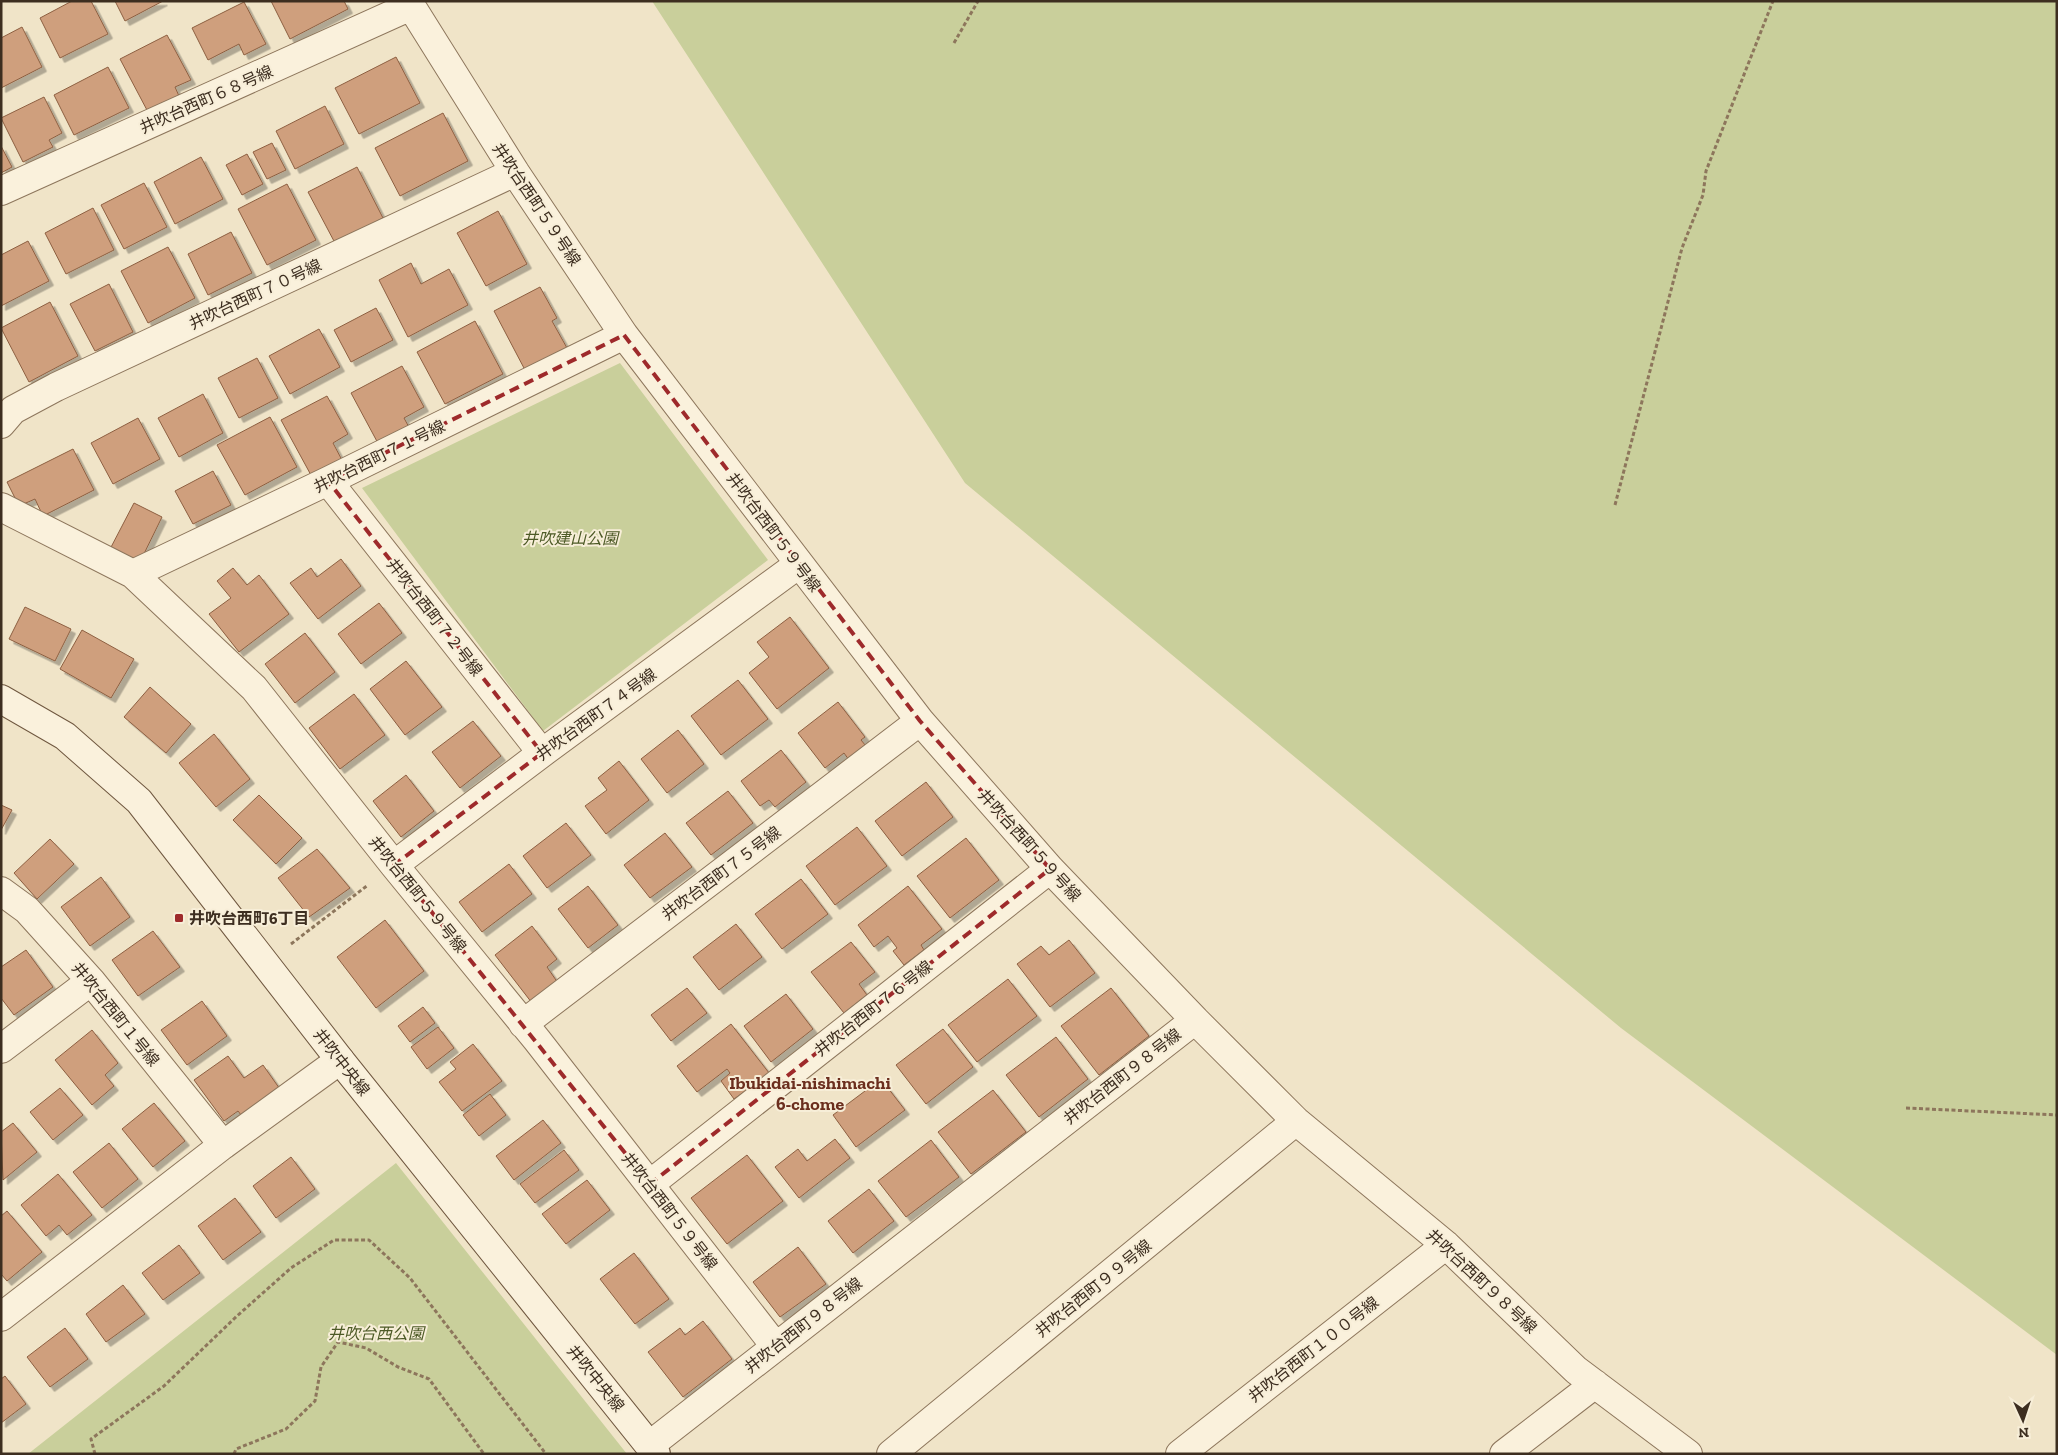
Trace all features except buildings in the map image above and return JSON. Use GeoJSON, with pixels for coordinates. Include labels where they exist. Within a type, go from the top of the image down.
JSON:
{"type":"FeatureCollection","features":[{"type":"Feature","properties":{"kind":"street","name":"井吹台西町５９号線"},"geometry":{"type":"LineString","coordinates":[[409,4],[514,172],[624,335],[920,721],[1050,870],[1194,1020]]}},
{"type":"Feature","properties":{"kind":"street","name":"井吹台西町６８号線"},"geometry":{"type":"LineString","coordinates":[[1,191],[409,4]]}},
{"type":"Feature","properties":{"kind":"street","name":"井吹台西町７０号線"},"geometry":{"type":"LineString","coordinates":[[1,424],[13,410],[56,387],[514,172]]}},
{"type":"Feature","properties":{"kind":"street","name":"井吹台西町７１号線"},"geometry":{"type":"LineString","coordinates":[[134,574],[624,335]]}},
{"type":"Feature","properties":{"kind":"street","name":"井吹台西町７２号線"},"geometry":{"type":"LineString","coordinates":[[328,481],[542,753]]}},
{"type":"Feature","properties":{"kind":"street","name":"井吹台西町５９号線"},"geometry":{"type":"LineString","coordinates":[[1,507],[134,574],[254,688],[650,1184],[776,1347]]}},
{"type":"Feature","properties":{"kind":"street","name":"井吹台西町７４号線"},"geometry":{"type":"LineString","coordinates":[[394,865],[542,753],[799,564]]}},
{"type":"Feature","properties":{"kind":"street","name":"井吹中央線"},"geometry":{"type":"LineString","coordinates":[[1,700],[66,736],[139,801],[340,1060],[653,1449]]}},
{"type":"Feature","properties":{"kind":"street","name":"井吹台西町７５号線"},"geometry":{"type":"LineString","coordinates":[[523,1024],[920,721]]}},
{"type":"Feature","properties":{"kind":"street","name":"井吹台西町７６号線"},"geometry":{"type":"LineString","coordinates":[[650,1184],[1050,870]]}},
{"type":"Feature","properties":{"kind":"street","name":"井吹台西町１号線"},"geometry":{"type":"LineString","coordinates":[[1,891],[27,910],[90,981],[222,1146]]}},
{"type":"Feature","properties":{"kind":"street"},"geometry":{"type":"LineString","coordinates":[[1,1049],[90,981]]}},
{"type":"Feature","properties":{"kind":"street","name":"井吹台西町９８号線"},"geometry":{"type":"LineString","coordinates":[[653,1449],[776,1347],[1194,1020],[1296,1121],[1446,1245],[1576,1370],[1688,1454]]}},
{"type":"Feature","properties":{"kind":"street"},"geometry":{"type":"LineString","coordinates":[[1,1317],[222,1146],[340,1060]]}},
{"type":"Feature","properties":{"kind":"street","name":"井吹台西町９９号線"},"geometry":{"type":"LineString","coordinates":[[891,1454],[1296,1121]]}},
{"type":"Feature","properties":{"kind":"street","name":"井吹台西町１００号線"},"geometry":{"type":"LineString","coordinates":[[1180,1454],[1446,1245]]}},
{"type":"Feature","properties":{"kind":"street"},"geometry":{"type":"LineString","coordinates":[[1504,1454],[1595,1384]]}},
{"type":"Feature","properties":{"kind":"path"},"geometry":{"type":"LineString","coordinates":[[954,43],[978,1]]}},
{"type":"Feature","properties":{"kind":"path"},"geometry":{"type":"LineString","coordinates":[[1615,505],[1682,248],[1703,195],[1706,171],[1773,1]]}},
{"type":"Feature","properties":{"kind":"path"},"geometry":{"type":"LineString","coordinates":[[265,964],[394,865]]}},
{"type":"Feature","properties":{"kind":"path"},"geometry":{"type":"LineString","coordinates":[[1906,1108],[2057,1115]]}},
{"type":"Feature","properties":{"kind":"path"},"geometry":{"type":"LineString","coordinates":[[95,1454],[91,1439],[164,1386],[237,1316],[291,1268],[334,1240],[369,1240],[410,1278],[546,1454]]}},
{"type":"Feature","properties":{"kind":"path"},"geometry":{"type":"LineString","coordinates":[[234,1454],[236,1449],[286,1429],[315,1401],[321,1367],[338,1342],[366,1348],[398,1367],[429,1379],[484,1454]]}},
{"type":"Feature","properties":{"kind":"highlighted area"},"geometry":{"type":"Polygon","coordinates":[[[624,335],[920,721],[1050,869],[650,1184],[394,865],[542,753],[328,481],[624,335]]]}},
{"type":"Feature","properties":{"kind":"green space"},"geometry":{"type":"Polygon","coordinates":[[[652,1],[2057,1],[2057,1355],[1621,1028],[965,483],[652,1]]]}},
{"type":"Feature","properties":{"kind":"green space","name":"井吹建山公園"},"geometry":{"type":"Polygon","coordinates":[[[620,363],[768,560],[543,731],[362,488],[620,363]]]}},
{"type":"Feature","properties":{"kind":"green space","name":"井吹台西公園"},"geometry":{"type":"Polygon","coordinates":[[[396,1163],[627,1454],[28,1454],[396,1163]]]}},
{"type":"Feature","properties":{"kind":"place","name":"井吹台西町6丁目"},"geometry":{"type":"Point","coordinates":[179,918]}},
{"type":"Feature","properties":{"kind":"district","name":"Ibukidai-nishimachi 6-chome"},"geometry":{"type":"Point","coordinates":[810,1093]}}]}
